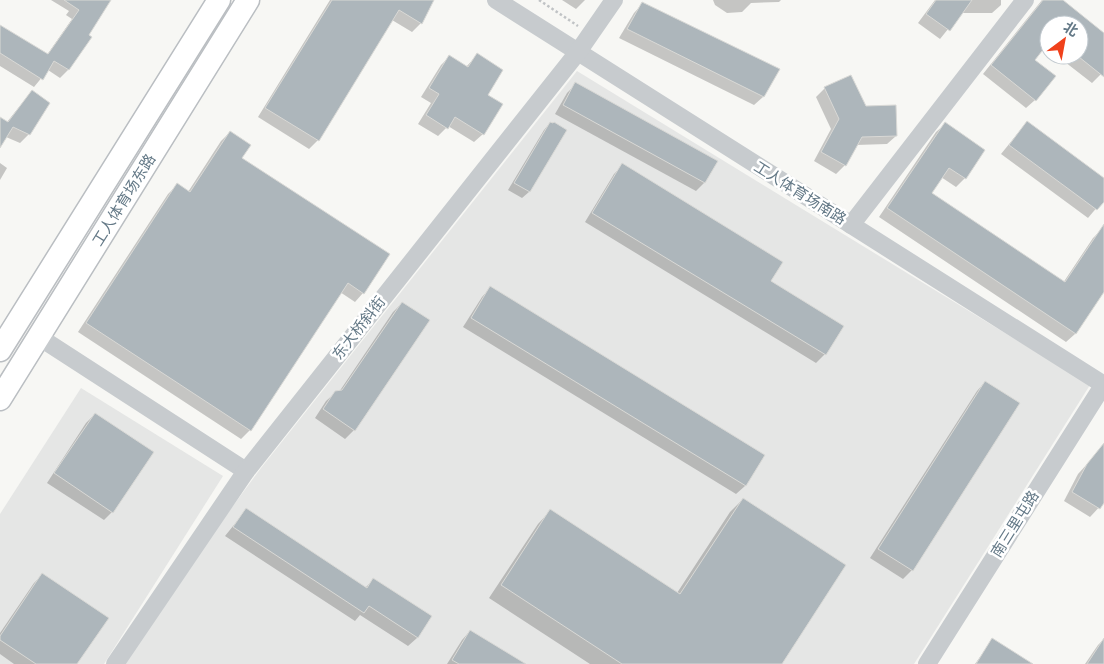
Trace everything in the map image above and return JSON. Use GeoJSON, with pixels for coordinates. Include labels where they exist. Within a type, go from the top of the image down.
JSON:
{"type":"FeatureCollection","features":[{"type":"Feature","properties":{"kind":"main road","name":"工人体育场东路"},"geometry":{"type":"LineString","coordinates":[[0,350],[219,0]]}},
{"type":"Feature","properties":{"kind":"main road","name":"工人体育场东路"},"geometry":{"type":"LineString","coordinates":[[0,399],[248,0]]}},
{"type":"Feature","properties":{"kind":"street","name":"工人体育场南路"},"geometry":{"type":"LineString","coordinates":[[496,0],[1104,385]]}},
{"type":"Feature","properties":{"kind":"street","name":"东大桥斜街"},"geometry":{"type":"LineString","coordinates":[[115,664],[246,470],[578,52],[614,0]]}},
{"type":"Feature","properties":{"kind":"street"},"geometry":{"type":"LineString","coordinates":[[851,225],[1025,0]]}},
{"type":"Feature","properties":{"kind":"street"},"geometry":{"type":"LineString","coordinates":[[39,336],[246,470]]}},
{"type":"Feature","properties":{"kind":"street","name":"南三里屯路"},"geometry":{"type":"LineString","coordinates":[[927,664],[1104,385]]}},
{"type":"Feature","properties":{"kind":"path"},"geometry":{"type":"LineString","coordinates":[[538,0],[578,24],[578,52]]}},
{"type":"Feature","properties":{"kind":"shaded area"},"geometry":{"type":"Polygon","coordinates":[[[577,71],[1090,385],[914,664],[116,664],[261,468],[577,71]]]}},
{"type":"Feature","properties":{"kind":"shaded area"},"geometry":{"type":"Polygon","coordinates":[[[81,388],[223,476],[104,664],[0,664],[0,514],[81,388]]]}},
{"type":"Feature","properties":{"kind":"building"},"geometry":{"type":"Polygon","coordinates":[[[64,0],[111,0],[89,35],[92,37],[69,70],[54,61],[43,80],[0,53],[0,25],[48,54],[79,10],[64,0]]]}},
{"type":"Feature","properties":{"kind":"building"},"geometry":{"type":"Polygon","coordinates":[[[332,0],[434,0],[422,24],[399,10],[319,141],[265,108],[332,0]]]}},
{"type":"Feature","properties":{"kind":"building"},"geometry":{"type":"Polygon","coordinates":[[[936,0],[972,0],[950,31],[926,14],[936,0]]]}},
{"type":"Feature","properties":{"kind":"building"},"geometry":{"type":"Polygon","coordinates":[[[1043,0],[1063,0],[1082,15],[1039,15],[1039,55],[1035,60],[1039,65],[1056,76],[1036,101],[991,65],[1043,0]]]}},
{"type":"Feature","properties":{"kind":"building"},"geometry":{"type":"Polygon","coordinates":[[[642,2],[780,69],[764,97],[627,29],[642,2]]]}},
{"type":"Feature","properties":{"kind":"building"},"geometry":{"type":"Polygon","coordinates":[[[1089,21],[1104,33],[1104,77],[1089,65],[1089,21]]]}},
{"type":"Feature","properties":{"kind":"building"},"geometry":{"type":"Polygon","coordinates":[[[477,53],[503,70],[488,95],[503,104],[484,135],[455,117],[448,129],[426,115],[439,94],[429,88],[449,55],[468,67],[477,53]]]}},
{"type":"Feature","properties":{"kind":"building"},"geometry":{"type":"Polygon","coordinates":[[[851,75],[866,106],[896,105],[897,136],[862,137],[846,166],[821,152],[839,119],[824,87],[851,75]]]}},
{"type":"Feature","properties":{"kind":"building"},"geometry":{"type":"Polygon","coordinates":[[[575,82],[718,161],[705,183],[563,105],[575,82]]]}},
{"type":"Feature","properties":{"kind":"building"},"geometry":{"type":"Polygon","coordinates":[[[32,90],[50,103],[30,135],[13,127],[0,148],[0,117],[8,122],[32,90]]]}},
{"type":"Feature","properties":{"kind":"building"},"geometry":{"type":"Polygon","coordinates":[[[1027,121],[1104,178],[1104,202],[1097,210],[1009,145],[1027,121]]]}},
{"type":"Feature","properties":{"kind":"building"},"geometry":{"type":"Polygon","coordinates":[[[550,122],[554,122],[567,130],[530,192],[514,183],[550,122]]]}},
{"type":"Feature","properties":{"kind":"building"},"geometry":{"type":"Polygon","coordinates":[[[945,122],[985,150],[966,179],[949,168],[932,193],[1065,282],[1104,224],[1104,292],[1076,334],[887,208],[945,122]]]}},
{"type":"Feature","properties":{"kind":"building"},"geometry":{"type":"Polygon","coordinates":[[[230,131],[251,145],[242,158],[390,254],[364,294],[348,283],[251,431],[86,323],[177,183],[190,192],[230,131]]]}},
{"type":"Feature","properties":{"kind":"building"},"geometry":{"type":"Polygon","coordinates":[[[622,163],[783,262],[771,281],[844,326],[826,355],[592,213],[622,163]]]}},
{"type":"Feature","properties":{"kind":"building"},"geometry":{"type":"Polygon","coordinates":[[[490,286],[765,455],[746,486],[471,318],[490,286]]]}},
{"type":"Feature","properties":{"kind":"building"},"geometry":{"type":"Polygon","coordinates":[[[402,302],[430,320],[355,431],[323,409],[335,391],[342,390],[402,302]]]}},
{"type":"Feature","properties":{"kind":"building"},"geometry":{"type":"Polygon","coordinates":[[[985,381],[1020,403],[913,571],[878,549],[985,381]]]}},
{"type":"Feature","properties":{"kind":"building"},"geometry":{"type":"Polygon","coordinates":[[[95,413],[154,452],[113,513],[54,473],[95,413]]]}},
{"type":"Feature","properties":{"kind":"building"},"geometry":{"type":"Polygon","coordinates":[[[1104,443],[1104,503],[1100,509],[1072,492],[1087,464],[1104,443]]]}},
{"type":"Feature","properties":{"kind":"building"},"geometry":{"type":"Polygon","coordinates":[[[743,498],[846,565],[782,664],[622,664],[501,585],[550,509],[680,594],[743,498]]]}},
{"type":"Feature","properties":{"kind":"building"},"geometry":{"type":"Polygon","coordinates":[[[246,508],[367,588],[373,578],[432,616],[418,638],[369,606],[364,613],[233,527],[246,508]]]}},
{"type":"Feature","properties":{"kind":"building"},"geometry":{"type":"Polygon","coordinates":[[[42,573],[109,618],[77,664],[36,664],[0,640],[0,636],[42,573]]]}},
{"type":"Feature","properties":{"kind":"building"},"geometry":{"type":"Polygon","coordinates":[[[470,630],[526,664],[459,664],[452,660],[470,630]]]}},
{"type":"Feature","properties":{"kind":"building"},"geometry":{"type":"Polygon","coordinates":[[[992,638],[1033,664],[976,664],[992,638]]]}},
{"type":"Feature","properties":{"kind":"building"},"geometry":{"type":"Polygon","coordinates":[[[1104,638],[1104,664],[1087,664],[1104,638]]]}}]}
